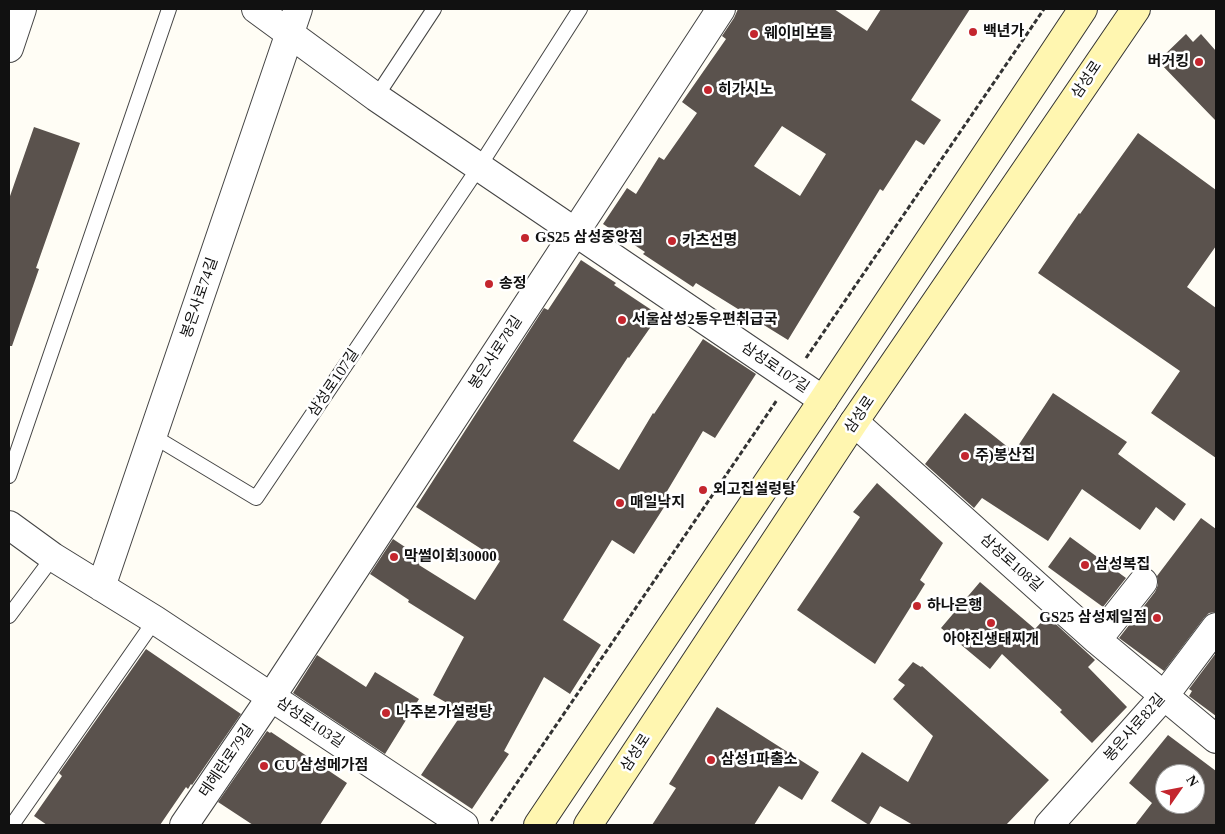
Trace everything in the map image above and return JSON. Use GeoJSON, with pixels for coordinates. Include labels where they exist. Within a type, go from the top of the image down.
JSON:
{"type":"FeatureCollection","features":[{"type":"Feature","properties":{"kind":"main road"},"geometry":{"type":"LineString","coordinates":[[538,825],[1083,9]]}},
{"type":"Feature","properties":{"kind":"main road","name":"삼성로"},"geometry":{"type":"LineString","coordinates":[[588,825],[854,422],[1136,9]]}},
{"type":"Feature","properties":{"kind":"street","name":"삼성로107길"},"geometry":{"type":"LineString","coordinates":[[256,9],[294,21],[376,97],[823,400]]}},
{"type":"Feature","properties":{"kind":"street","name":"봉은사로78길"},"geometry":{"type":"LineString","coordinates":[[271,697],[721,9]]}},
{"type":"Feature","properties":{"kind":"street","name":"봉은사로74길"},"geometry":{"type":"LineString","coordinates":[[101,587],[294,21]]}},
{"type":"Feature","properties":{"kind":"street","name":"삼성로108길"},"geometry":{"type":"LineString","coordinates":[[854,422],[1097,640],[1216,739]]}},
{"type":"Feature","properties":{"kind":"street","name":"삼성로103길"},"geometry":{"type":"LineString","coordinates":[[9,524],[53,557],[155,620],[464,825]]}},
{"type":"Feature","properties":{"kind":"street"},"geometry":{"type":"LineString","coordinates":[[1097,640],[1143,582]]}},
{"type":"Feature","properties":{"kind":"street","name":"봉은사로82길"},"geometry":{"type":"LineString","coordinates":[[1049,825],[1164,696],[1216,627]]}},
{"type":"Feature","properties":{"kind":"street","name":"테헤란로79길"},"geometry":{"type":"LineString","coordinates":[[184,825],[271,697]]}},
{"type":"Feature","properties":{"kind":"lane"},"geometry":{"type":"LineString","coordinates":[[9,476],[169,9]]}},
{"type":"Feature","properties":{"kind":"lane"},"geometry":{"type":"LineString","coordinates":[[376,97],[434,9]]}},
{"type":"Feature","properties":{"kind":"lane","name":"삼성로107길"},"geometry":{"type":"LineString","coordinates":[[154,436],[256,498],[479,167],[580,9]]}},
{"type":"Feature","properties":{"kind":"lane"},"geometry":{"type":"LineString","coordinates":[[9,616],[53,557]]}},
{"type":"Feature","properties":{"kind":"lane"},"geometry":{"type":"LineString","coordinates":[[12,825],[155,620]]}},
{"type":"Feature","properties":{"kind":"path"},"geometry":{"type":"LineString","coordinates":[[488,825],[1044,9]]}},
{"type":"Feature","properties":{"kind":"building"},"geometry":{"type":"Polygon","coordinates":[[[738,9],[834,9],[867,31],[881,9],[970,9],[911,100],[941,120],[924,145],[916,140],[883,191],[880,189],[788,340],[696,283],[693,287],[643,254],[645,252],[603,224],[627,188],[636,194],[659,157],[664,160],[697,113],[682,102],[726,39],[722,36],[738,9]],[[782,126],[754,166],[800,196],[826,154],[782,126]]]}},
{"type":"Feature","properties":{"kind":"building"},"geometry":{"type":"Polygon","coordinates":[[[1186,34],[1193,42],[1201,34],[1216,51],[1216,121],[1158,61],[1186,34]]]}},
{"type":"Feature","properties":{"kind":"building"},"geometry":{"type":"Polygon","coordinates":[[[34,127],[80,143],[36,268],[39,269],[12,346],[9,346],[9,199],[34,127]]]}},
{"type":"Feature","properties":{"kind":"building"},"geometry":{"type":"Polygon","coordinates":[[[1138,133],[1216,190],[1216,246],[1187,287],[1216,308],[1216,458],[1151,413],[1180,371],[1038,273],[1079,213],[1138,133]]]}},
{"type":"Feature","properties":{"kind":"building"},"geometry":{"type":"Polygon","coordinates":[[[581,260],[659,315],[628,357],[573,441],[619,470],[653,413],[703,339],[756,374],[715,438],[703,431],[663,498],[668,501],[634,554],[612,540],[563,620],[601,645],[570,694],[544,677],[504,751],[509,754],[472,809],[421,775],[463,712],[433,695],[464,637],[408,602],[409,600],[370,574],[393,539],[423,559],[419,565],[475,600],[500,561],[416,507],[544,308],[548,310],[581,260]]]}},
{"type":"Feature","properties":{"kind":"building"},"geometry":{"type":"Polygon","coordinates":[[[1053,393],[1127,442],[1118,454],[1186,504],[1174,521],[1156,507],[1140,530],[1082,489],[1048,541],[982,498],[974,508],[925,464],[965,413],[1014,452],[1053,393]]]}},
{"type":"Feature","properties":{"kind":"building"},"geometry":{"type":"Polygon","coordinates":[[[877,483],[943,543],[920,580],[925,584],[875,664],[797,610],[860,517],[853,512],[877,483]]]}},
{"type":"Feature","properties":{"kind":"building"},"geometry":{"type":"Polygon","coordinates":[[[1201,518],[1216,529],[1216,612],[1209,613],[1204,618],[1164,671],[1119,638],[1155,592],[1158,585],[1157,576],[1201,518]]]}},
{"type":"Feature","properties":{"kind":"building"},"geometry":{"type":"Polygon","coordinates":[[[1070,537],[1126,578],[1103,607],[1048,567],[1070,537]]]}},
{"type":"Feature","properties":{"kind":"building"},"geometry":{"type":"Polygon","coordinates":[[[980,582],[1035,629],[1047,616],[1095,660],[1088,667],[1127,707],[1092,743],[1060,712],[1062,710],[1002,654],[990,669],[941,628],[980,582]]]}},
{"type":"Feature","properties":{"kind":"building"},"geometry":{"type":"Polygon","coordinates":[[[146,649],[241,714],[192,785],[188,789],[186,787],[160,825],[47,825],[34,816],[62,776],[59,773],[146,649]]]}},
{"type":"Feature","properties":{"kind":"building"},"geometry":{"type":"Polygon","coordinates":[[[1216,653],[1216,716],[1189,696],[1192,691],[1189,689],[1216,653]]]}},
{"type":"Feature","properties":{"kind":"building"},"geometry":{"type":"Polygon","coordinates":[[[317,655],[366,687],[375,672],[419,699],[385,754],[293,693],[317,655]]]}},
{"type":"Feature","properties":{"kind":"building"},"geometry":{"type":"Polygon","coordinates":[[[913,662],[922,666],[1049,780],[1006,825],[913,825],[880,806],[869,825],[831,801],[862,752],[908,782],[933,736],[893,699],[905,685],[898,680],[913,662]]]}},
{"type":"Feature","properties":{"kind":"building"},"geometry":{"type":"Polygon","coordinates":[[[717,707],[819,772],[802,800],[779,786],[754,825],[652,825],[676,788],[669,784],[717,707]]]}},
{"type":"Feature","properties":{"kind":"building"},"geometry":{"type":"Polygon","coordinates":[[[267,731],[347,783],[320,825],[253,825],[218,802],[267,731]]]}},
{"type":"Feature","properties":{"kind":"building"},"geometry":{"type":"Polygon","coordinates":[[[1168,735],[1216,771],[1216,825],[1135,825],[1152,803],[1129,783],[1168,735]]]}},
{"type":"Feature","properties":{"kind":"place","name":"백년가"},"geometry":{"type":"Point","coordinates":[973,32]}},
{"type":"Feature","properties":{"kind":"place","name":"웨이비보틀"},"geometry":{"type":"Point","coordinates":[754,34]}},
{"type":"Feature","properties":{"kind":"place","name":"버거킹"},"geometry":{"type":"Point","coordinates":[1199,62]}},
{"type":"Feature","properties":{"kind":"place","name":"히가시노"},"geometry":{"type":"Point","coordinates":[708,90]}},
{"type":"Feature","properties":{"kind":"place","name":"GS25 삼성중앙점"},"geometry":{"type":"Point","coordinates":[525,238]}},
{"type":"Feature","properties":{"kind":"place","name":"카츠선명"},"geometry":{"type":"Point","coordinates":[672,241]}},
{"type":"Feature","properties":{"kind":"place","name":"송정"},"geometry":{"type":"Point","coordinates":[489,284]}},
{"type":"Feature","properties":{"kind":"place","name":"서울삼성2동우편취급국"},"geometry":{"type":"Point","coordinates":[622,320]}},
{"type":"Feature","properties":{"kind":"place","name":"주)봉산집"},"geometry":{"type":"Point","coordinates":[965,456]}},
{"type":"Feature","properties":{"kind":"place","name":"외고집설렁탕"},"geometry":{"type":"Point","coordinates":[703,490]}},
{"type":"Feature","properties":{"kind":"place","name":"매일낙지"},"geometry":{"type":"Point","coordinates":[620,503]}},
{"type":"Feature","properties":{"kind":"place","name":"막썰이회30000"},"geometry":{"type":"Point","coordinates":[394,557]}},
{"type":"Feature","properties":{"kind":"place","name":"삼성복집"},"geometry":{"type":"Point","coordinates":[1085,565]}},
{"type":"Feature","properties":{"kind":"place","name":"하나은행"},"geometry":{"type":"Point","coordinates":[917,606]}},
{"type":"Feature","properties":{"kind":"place","name":"GS25 삼성제일점"},"geometry":{"type":"Point","coordinates":[1157,618]}},
{"type":"Feature","properties":{"kind":"place","name":"아야진생태찌개"},"geometry":{"type":"Point","coordinates":[991,623]}},
{"type":"Feature","properties":{"kind":"place","name":"나주본가설렁탕"},"geometry":{"type":"Point","coordinates":[386,713]}},
{"type":"Feature","properties":{"kind":"place","name":"삼성1파출소"},"geometry":{"type":"Point","coordinates":[711,760]}},
{"type":"Feature","properties":{"kind":"place","name":"CU 삼성메가점"},"geometry":{"type":"Point","coordinates":[264,766]}}]}
